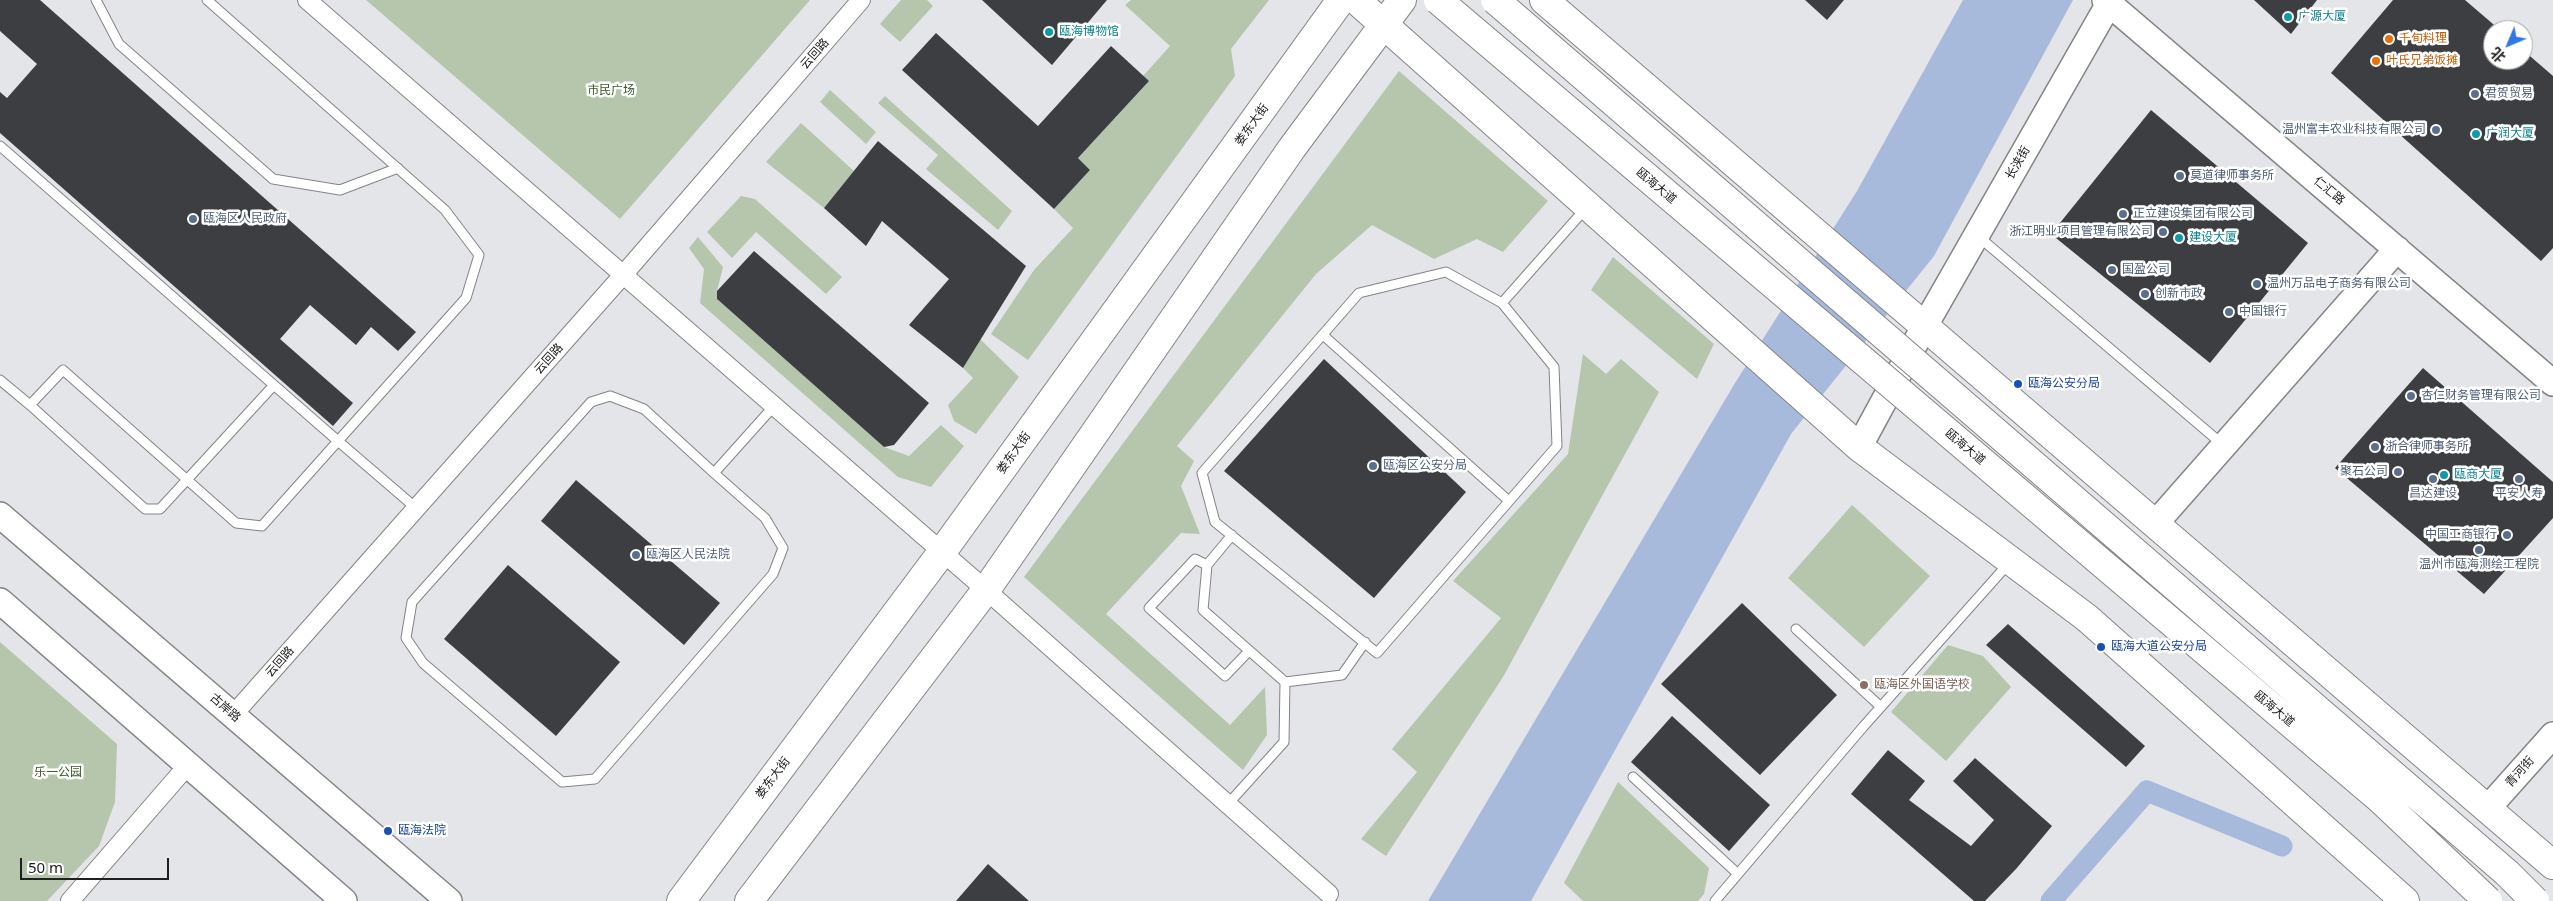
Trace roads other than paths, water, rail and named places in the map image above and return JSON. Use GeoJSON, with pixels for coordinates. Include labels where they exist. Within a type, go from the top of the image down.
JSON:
{"type":"FeatureCollection","features":[{"type":"Feature","properties":{"kind":"main road","name":"娄东大街"},"geometry":{"type":"LineString","coordinates":[[681,901],[942,552],[1342,0]]}},
{"type":"Feature","properties":{"kind":"main road"},"geometry":{"type":"LineString","coordinates":[[1356,0],[1859,447],[2087,618],[2405,901]]}},
{"type":"Feature","properties":{"kind":"main road"},"geometry":{"type":"LineString","coordinates":[[749,901],[986,590],[1292,148],[1402,0]]}},
{"type":"Feature","properties":{"kind":"main road","name":"瓯海大道"},"geometry":{"type":"LineString","coordinates":[[1438,0],[2380,798],[2488,901]]}},
{"type":"Feature","properties":{"kind":"main road"},"geometry":{"type":"LineString","coordinates":[[1495,0],[2492,860],[2535,901]]}},
{"type":"Feature","properties":{"kind":"main road"},"geometry":{"type":"LineString","coordinates":[[1544,0],[2553,865]]}},
{"type":"Feature","properties":{"kind":"street"},"geometry":{"type":"LineString","coordinates":[[307,0],[986,590],[1329,894]]}},
{"type":"Feature","properties":{"kind":"street","name":"云回路"},"geometry":{"type":"LineString","coordinates":[[233,715],[623,275],[861,0]]}},
{"type":"Feature","properties":{"kind":"street","name":"长浃街"},"geometry":{"type":"LineString","coordinates":[[1859,447],[1924,326],[2109,1]]}},
{"type":"Feature","properties":{"kind":"street","name":"仁汇路"},"geometry":{"type":"LineString","coordinates":[[2109,1],[2553,383]]}},
{"type":"Feature","properties":{"kind":"street"},"geometry":{"type":"LineString","coordinates":[[2155,524],[2397,249]]}},
{"type":"Feature","properties":{"kind":"street","name":"古岸路"},"geometry":{"type":"LineString","coordinates":[[0,515],[449,901]]}},
{"type":"Feature","properties":{"kind":"street"},"geometry":{"type":"LineString","coordinates":[[0,601],[344,901]]}},
{"type":"Feature","properties":{"kind":"street","name":"青河街"},"geometry":{"type":"LineString","coordinates":[[2487,809],[2553,735]]}},
{"type":"Feature","properties":{"kind":"street"},"geometry":{"type":"LineString","coordinates":[[70,901],[188,765]]}},
{"type":"Feature","properties":{"kind":"lane"},"geometry":{"type":"LineString","coordinates":[[96,0],[119,44],[274,178],[340,190],[398,168]]}},
{"type":"Feature","properties":{"kind":"lane"},"geometry":{"type":"LineString","coordinates":[[30,405],[63,370],[236,523],[262,526],[466,298],[479,254],[445,210],[207,0]]}},
{"type":"Feature","properties":{"kind":"lane"},"geometry":{"type":"LineString","coordinates":[[0,146],[416,508]]}},
{"type":"Feature","properties":{"kind":"lane"},"geometry":{"type":"LineString","coordinates":[[1502,303],[1588,206]]}},
{"type":"Feature","properties":{"kind":"lane"},"geometry":{"type":"LineString","coordinates":[[1977,235],[2224,446]]}},
{"type":"Feature","properties":{"kind":"lane"},"geometry":{"type":"LineString","coordinates":[[1446,272],[1502,303],[1554,367],[1556,446],[1377,653],[1215,522],[1202,473],[1359,293],[1446,272]]}},
{"type":"Feature","properties":{"kind":"lane"},"geometry":{"type":"LineString","coordinates":[[1322,335],[1509,501]]}},
{"type":"Feature","properties":{"kind":"lane"},"geometry":{"type":"LineString","coordinates":[[0,380],[145,509],[160,510],[188,482],[274,385]]}},
{"type":"Feature","properties":{"kind":"lane"},"geometry":{"type":"LineString","coordinates":[[610,396],[644,409],[714,473],[765,518],[783,548],[773,574],[595,779],[562,782],[423,664],[406,638],[412,602],[590,402],[610,396]]}},
{"type":"Feature","properties":{"kind":"lane"},"geometry":{"type":"LineString","coordinates":[[714,473],[774,406]]}},
{"type":"Feature","properties":{"kind":"lane"},"geometry":{"type":"LineString","coordinates":[[1232,535],[1207,566],[1203,610],[1285,682],[1342,675],[1365,642]]}},
{"type":"Feature","properties":{"kind":"lane"},"geometry":{"type":"LineString","coordinates":[[1207,566],[1194,559],[1149,608],[1224,676],[1249,650]]}},
{"type":"Feature","properties":{"kind":"lane"},"geometry":{"type":"LineString","coordinates":[[1715,901],[1880,707],[2011,561]]}},
{"type":"Feature","properties":{"kind":"lane"},"geometry":{"type":"LineString","coordinates":[[1796,628],[1880,707]]}},
{"type":"Feature","properties":{"kind":"lane"},"geometry":{"type":"LineString","coordinates":[[1228,804],[1284,742],[1285,682]]}},
{"type":"Feature","properties":{"kind":"lane"},"geometry":{"type":"LineString","coordinates":[[1633,777],[1738,874]]}},
{"type":"Feature","properties":{"kind":"water"},"geometry":{"type":"Polygon","coordinates":[[[1963,0],[2073,0],[1934,256],[1791,434],[1531,901],[1428,901],[1735,383],[1857,191],[1963,0]]]}},
{"type":"Feature","properties":{"kind":"waterway"},"geometry":{"type":"LineString","coordinates":[[2051,901],[2147,791],[2282,846]]}},
{"type":"Feature","properties":{"kind":"place","name":"广源大厦"},"geometry":{"type":"Point","coordinates":[2288,17]}},
{"type":"Feature","properties":{"kind":"place","name":"瓯海博物馆"},"geometry":{"type":"Point","coordinates":[1049,32]}},
{"type":"Feature","properties":{"kind":"place","name":"千旬料理"},"geometry":{"type":"Point","coordinates":[2389,39]}},
{"type":"Feature","properties":{"kind":"place","name":"叶氏兄弟饭摊"},"geometry":{"type":"Point","coordinates":[2376,61]}},
{"type":"Feature","properties":{"kind":"place","name":"君贺贸易"},"geometry":{"type":"Point","coordinates":[2475,94]}},
{"type":"Feature","properties":{"kind":"place","name":"温州富丰农业科技有限公司"},"geometry":{"type":"Point","coordinates":[2436,130]}},
{"type":"Feature","properties":{"kind":"place","name":"广润大厦"},"geometry":{"type":"Point","coordinates":[2476,134]}},
{"type":"Feature","properties":{"kind":"place","name":"莫道律师事务所"},"geometry":{"type":"Point","coordinates":[2180,176]}},
{"type":"Feature","properties":{"kind":"place","name":"正立建设集团有限公司"},"geometry":{"type":"Point","coordinates":[2123,214]}},
{"type":"Feature","properties":{"kind":"place","name":"瓯海区人民政府"},"geometry":{"type":"Point","coordinates":[193,219]}},
{"type":"Feature","properties":{"kind":"place","name":"浙江明业项目管理有限公司"},"geometry":{"type":"Point","coordinates":[2163,232]}},
{"type":"Feature","properties":{"kind":"place","name":"建设大厦"},"geometry":{"type":"Point","coordinates":[2179,238]}},
{"type":"Feature","properties":{"kind":"place","name":"国盈公司"},"geometry":{"type":"Point","coordinates":[2112,270]}},
{"type":"Feature","properties":{"kind":"place","name":"温州万品电子商务有限公司"},"geometry":{"type":"Point","coordinates":[2257,284]}},
{"type":"Feature","properties":{"kind":"place","name":"创新市政"},"geometry":{"type":"Point","coordinates":[2145,294]}},
{"type":"Feature","properties":{"kind":"place","name":"中国银行"},"geometry":{"type":"Point","coordinates":[2229,312]}},
{"type":"Feature","properties":{"kind":"place","name":"瓯海公安分局"},"geometry":{"type":"Point","coordinates":[2018,384]}},
{"type":"Feature","properties":{"kind":"place","name":"杏仁财务管理有限公司"},"geometry":{"type":"Point","coordinates":[2411,396]}},
{"type":"Feature","properties":{"kind":"place","name":"浙合律师事务所"},"geometry":{"type":"Point","coordinates":[2375,447]}},
{"type":"Feature","properties":{"kind":"place","name":"瓯海区公安分局"},"geometry":{"type":"Point","coordinates":[1373,466]}},
{"type":"Feature","properties":{"kind":"place","name":"聚石公司"},"geometry":{"type":"Point","coordinates":[2398,472]}},
{"type":"Feature","properties":{"kind":"place","name":"瓯商大厦"},"geometry":{"type":"Point","coordinates":[2444,475]}},
{"type":"Feature","properties":{"kind":"place","name":"昌达建设"},"geometry":{"type":"Point","coordinates":[2433,479]}},
{"type":"Feature","properties":{"kind":"place","name":"平安人寿"},"geometry":{"type":"Point","coordinates":[2519,479]}},
{"type":"Feature","properties":{"kind":"place","name":"中国工商银行"},"geometry":{"type":"Point","coordinates":[2507,535]}},
{"type":"Feature","properties":{"kind":"place","name":"温州市瓯海测绘工程院"},"geometry":{"type":"Point","coordinates":[2479,550]}},
{"type":"Feature","properties":{"kind":"place","name":"瓯海区人民法院"},"geometry":{"type":"Point","coordinates":[636,555]}},
{"type":"Feature","properties":{"kind":"place","name":"瓯海大道公安分局"},"geometry":{"type":"Point","coordinates":[2101,647]}},
{"type":"Feature","properties":{"kind":"place","name":"瓯海区外国语学校"},"geometry":{"type":"Point","coordinates":[1864,685]}},
{"type":"Feature","properties":{"kind":"place","name":"瓯海法院"},"geometry":{"type":"Point","coordinates":[388,831]}},
{"type":"Feature","properties":{"kind":"park label","name":"市民广场"},"geometry":{"type":"Point","coordinates":[611,91]}},
{"type":"Feature","properties":{"kind":"park label","name":"乐一公园"},"geometry":{"type":"Point","coordinates":[58,773]}}]}
